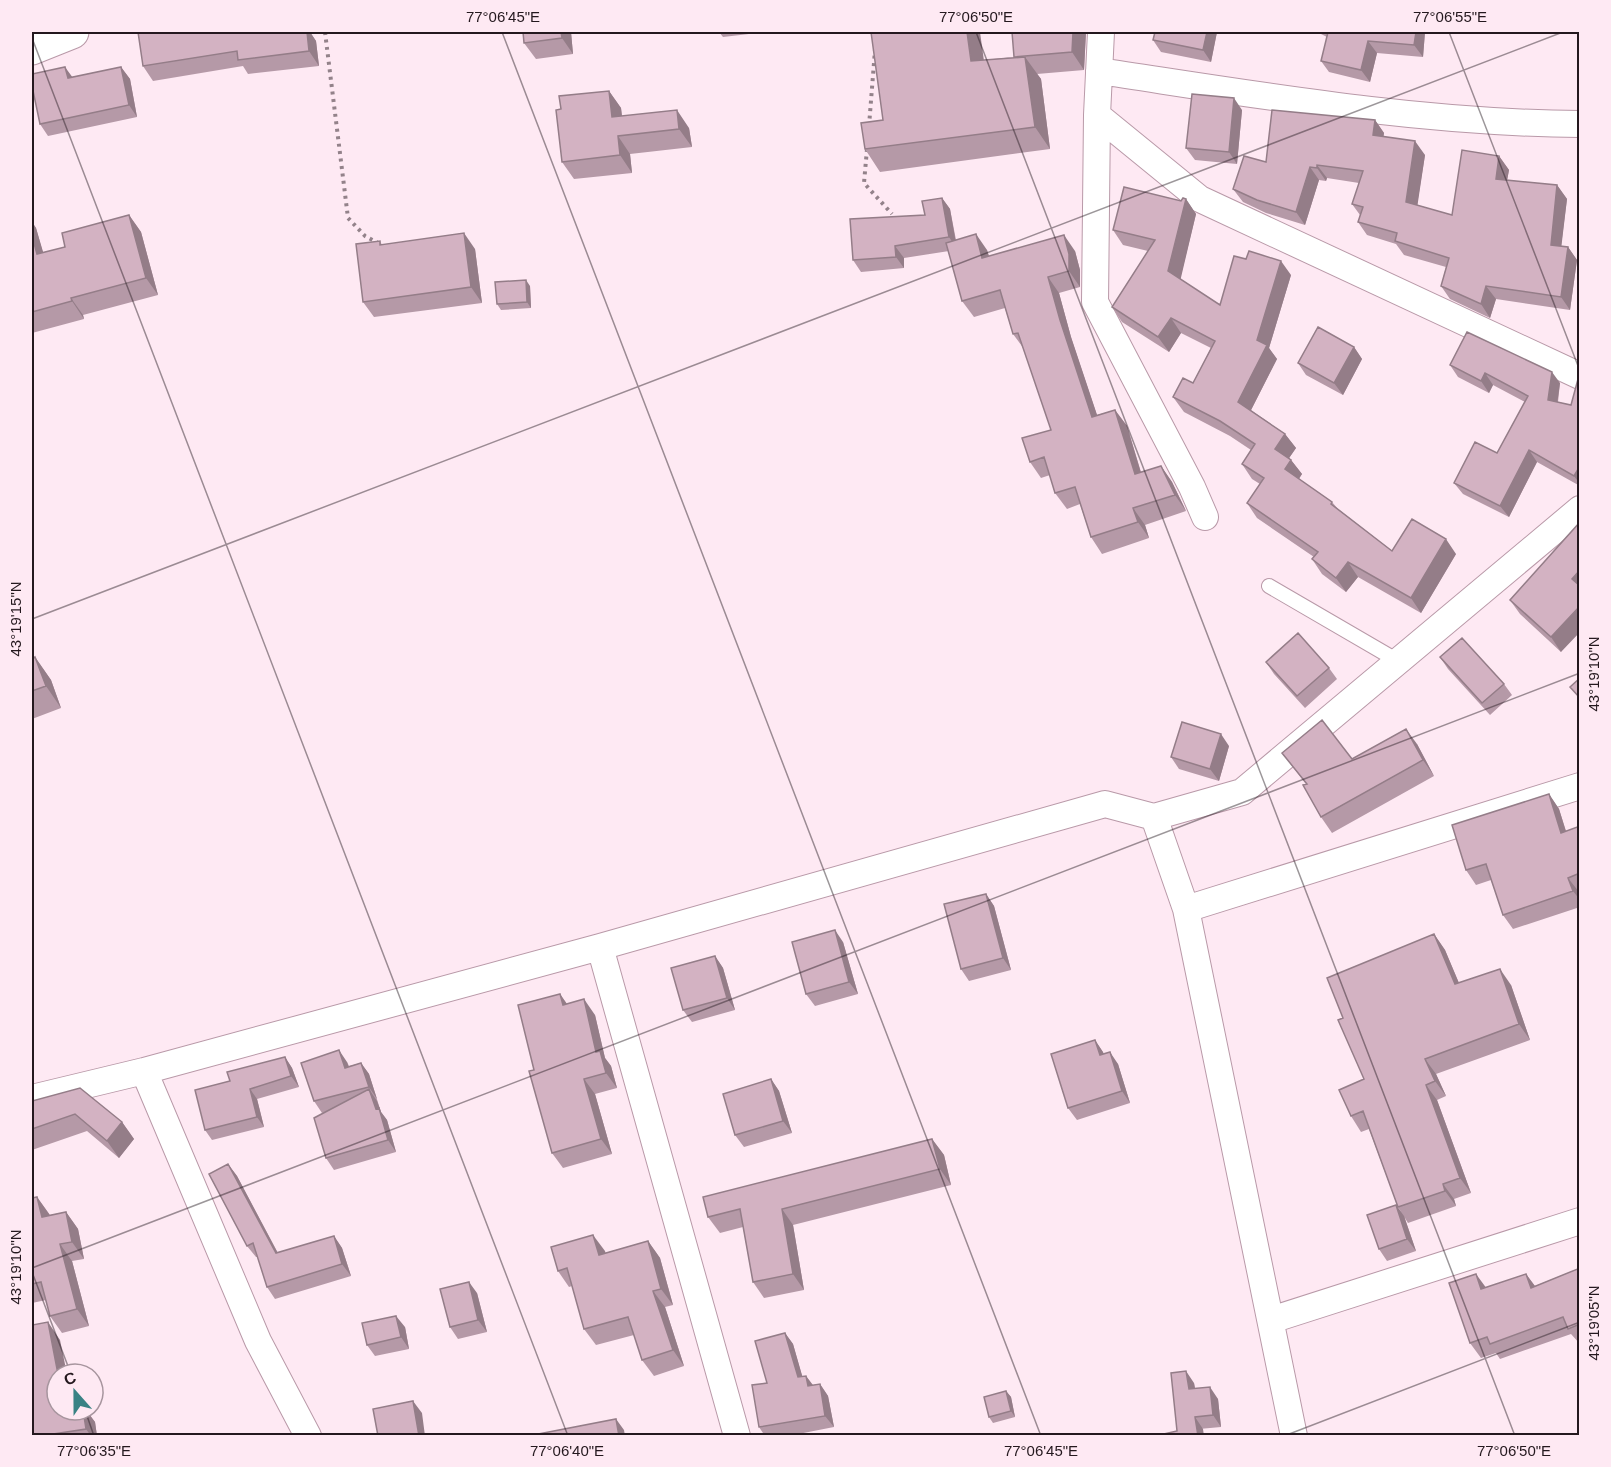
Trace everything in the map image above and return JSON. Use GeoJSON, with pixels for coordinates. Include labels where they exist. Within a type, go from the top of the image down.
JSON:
{"type":"FeatureCollection","features":[{"type":"Feature","properties":{"kind":"street"},"geometry":{"type":"LineString","coordinates":[[32,48],[72,32]]}},
{"type":"Feature","properties":{"kind":"street"},"geometry":{"type":"LineString","coordinates":[[1101,32],[1097,116],[1095,302],[1192,487],[1205,517]]}},
{"type":"Feature","properties":{"kind":"street"},"geometry":{"type":"LineString","coordinates":[[1099,71],[1373,112],[1515,124],[1580,124]]}},
{"type":"Feature","properties":{"kind":"street"},"geometry":{"type":"LineString","coordinates":[[1097,116],[1200,199],[1580,376]]}},
{"type":"Feature","properties":{"kind":"street"},"geometry":{"type":"LineString","coordinates":[[32,1098],[144,1071],[600,947],[1105,804],[1154,817],[1242,792],[1580,509]]}},
{"type":"Feature","properties":{"kind":"street"},"geometry":{"type":"LineString","coordinates":[[1186,909],[1580,786]]}},
{"type":"Feature","properties":{"kind":"street"},"geometry":{"type":"LineString","coordinates":[[1154,817],[1186,909],[1294,1436]]}},
{"type":"Feature","properties":{"kind":"street"},"geometry":{"type":"LineString","coordinates":[[600,947],[737,1436]]}},
{"type":"Feature","properties":{"kind":"street"},"geometry":{"type":"LineString","coordinates":[[144,1071],[258,1341],[308,1436]]}},
{"type":"Feature","properties":{"kind":"street"},"geometry":{"type":"LineString","coordinates":[[1271,1320],[1580,1221]]}},
{"type":"Feature","properties":{"kind":"lane"},"geometry":{"type":"LineString","coordinates":[[1269,586],[1398,661]]}},
{"type":"Feature","properties":{"kind":"path"},"geometry":{"type":"LineString","coordinates":[[325,32],[348,218],[365,236],[384,246]]}},
{"type":"Feature","properties":{"kind":"path"},"geometry":{"type":"LineString","coordinates":[[868,136],[875,43]]}},
{"type":"Feature","properties":{"kind":"path"},"geometry":{"type":"LineString","coordinates":[[867,148],[864,183],[892,214]]}},
{"type":"Feature","properties":{"kind":"building"},"geometry":{"type":"Polygon","coordinates":[[[138,32],[307,32],[309,51],[238,60],[237,51],[143,66],[138,32]]]}},
{"type":"Feature","properties":{"kind":"building"},"geometry":{"type":"Polygon","coordinates":[[[523,32],[561,32],[562,38],[524,43],[523,32]]]}},
{"type":"Feature","properties":{"kind":"building"},"geometry":{"type":"Polygon","coordinates":[[[871,32],[967,32],[971,61],[1025,57],[1035,127],[865,149],[861,123],[883,120],[871,32]]]}},
{"type":"Feature","properties":{"kind":"building"},"geometry":{"type":"Polygon","coordinates":[[[1012,32],[1073,32],[1072,52],[1014,57],[1012,32]]]}},
{"type":"Feature","properties":{"kind":"building"},"geometry":{"type":"Polygon","coordinates":[[[1155,32],[1207,32],[1203,50],[1153,40],[1155,32]]]}},
{"type":"Feature","properties":{"kind":"building"},"geometry":{"type":"Polygon","coordinates":[[[1328,32],[1416,32],[1414,45],[1368,41],[1361,70],[1321,61],[1328,32]]]}},
{"type":"Feature","properties":{"kind":"building"},"geometry":{"type":"Polygon","coordinates":[[[65,67],[68,78],[121,67],[129,105],[40,124],[32,86],[32,74],[65,67]]]}},
{"type":"Feature","properties":{"kind":"building"},"geometry":{"type":"Polygon","coordinates":[[[609,91],[612,117],[677,110],[679,129],[618,136],[620,155],[562,162],[556,110],[561,109],[559,96],[609,91]]]}},
{"type":"Feature","properties":{"kind":"building"},"geometry":{"type":"Polygon","coordinates":[[[1192,94],[1234,98],[1229,152],[1186,148],[1192,94]]]}},
{"type":"Feature","properties":{"kind":"building"},"geometry":{"type":"Polygon","coordinates":[[[1272,110],[1375,120],[1373,135],[1415,141],[1406,202],[1452,215],[1462,150],[1499,156],[1496,179],[1557,185],[1551,245],[1568,247],[1561,297],[1486,286],[1481,304],[1441,286],[1449,258],[1395,241],[1397,233],[1358,222],[1363,207],[1352,204],[1363,171],[1317,165],[1317,168],[1310,167],[1296,212],[1257,200],[1233,189],[1244,156],[1266,162],[1272,110]]]}},
{"type":"Feature","properties":{"kind":"building"},"geometry":{"type":"Polygon","coordinates":[[[1124,187],[1181,201],[1183,198],[1186,199],[1168,271],[1220,305],[1234,256],[1246,259],[1249,251],[1281,261],[1257,340],[1267,345],[1238,402],[1285,434],[1275,449],[1291,460],[1285,469],[1332,502],[1331,504],[1392,551],[1412,519],[1446,539],[1411,598],[1348,562],[1336,578],[1312,559],[1318,552],[1247,503],[1264,478],[1242,464],[1255,444],[1220,421],[1173,397],[1183,378],[1193,383],[1215,341],[1171,318],[1158,337],[1112,307],[1155,240],[1113,230],[1124,187]]]}},
{"type":"Feature","properties":{"kind":"building"},"geometry":{"type":"Polygon","coordinates":[[[942,198],[949,237],[895,246],[896,257],[853,260],[850,219],[925,215],[922,201],[942,198]]]}},
{"type":"Feature","properties":{"kind":"building"},"geometry":{"type":"Polygon","coordinates":[[[129,215],[146,278],[71,298],[72,301],[32,312],[32,236],[37,254],[65,247],[62,233],[129,215]]]}},
{"type":"Feature","properties":{"kind":"building"},"geometry":{"type":"Polygon","coordinates":[[[464,233],[471,287],[363,302],[356,244],[380,241],[380,245],[464,233]]]}},
{"type":"Feature","properties":{"kind":"building"},"geometry":{"type":"Polygon","coordinates":[[[976,234],[982,258],[1064,235],[1069,254],[1069,271],[1048,277],[1092,417],[1115,410],[1135,474],[1161,466],[1175,495],[1133,508],[1138,522],[1091,537],[1075,487],[1055,493],[1044,457],[1030,462],[1022,438],[1051,430],[1018,333],[1013,334],[1000,290],[962,301],[946,243],[976,234]]]}},
{"type":"Feature","properties":{"kind":"building"},"geometry":{"type":"Polygon","coordinates":[[[526,280],[527,302],[497,304],[495,282],[526,280]]]}},
{"type":"Feature","properties":{"kind":"building"},"geometry":{"type":"Polygon","coordinates":[[[1318,327],[1354,347],[1334,383],[1298,363],[1318,327]]]}},
{"type":"Feature","properties":{"kind":"building"},"geometry":{"type":"Polygon","coordinates":[[[1467,332],[1552,372],[1548,400],[1571,405],[1578,379],[1580,380],[1580,466],[1574,476],[1529,450],[1500,506],[1454,483],[1475,442],[1497,453],[1528,396],[1485,373],[1481,381],[1450,365],[1467,332]]]}},
{"type":"Feature","properties":{"kind":"building"},"geometry":{"type":"Polygon","coordinates":[[[1580,522],[1580,570],[1572,579],[1580,586],[1580,606],[1551,637],[1510,600],[1580,522]]]}},
{"type":"Feature","properties":{"kind":"building"},"geometry":{"type":"Polygon","coordinates":[[[1298,633],[1329,668],[1297,696],[1266,662],[1298,633]]]}},
{"type":"Feature","properties":{"kind":"building"},"geometry":{"type":"Polygon","coordinates":[[[1462,638],[1504,684],[1482,703],[1440,657],[1462,638]]]}},
{"type":"Feature","properties":{"kind":"building"},"geometry":{"type":"Polygon","coordinates":[[[35,657],[46,686],[32,691],[32,659],[35,657]]]}},
{"type":"Feature","properties":{"kind":"building"},"geometry":{"type":"Polygon","coordinates":[[[1580,678],[1580,698],[1570,687],[1580,678]]]}},
{"type":"Feature","properties":{"kind":"building"},"geometry":{"type":"Polygon","coordinates":[[[1322,720],[1352,759],[1406,729],[1423,760],[1321,817],[1303,785],[1307,784],[1282,753],[1322,720]]]}},
{"type":"Feature","properties":{"kind":"building"},"geometry":{"type":"Polygon","coordinates":[[[1182,722],[1221,734],[1210,769],[1171,757],[1182,722]]]}},
{"type":"Feature","properties":{"kind":"building"},"geometry":{"type":"Polygon","coordinates":[[[1549,794],[1561,833],[1580,826],[1580,873],[1568,878],[1573,891],[1503,915],[1486,864],[1466,870],[1452,825],[1549,794]]]}},
{"type":"Feature","properties":{"kind":"building"},"geometry":{"type":"Polygon","coordinates":[[[986,894],[1003,958],[961,969],[944,904],[986,894]]]}},
{"type":"Feature","properties":{"kind":"building"},"geometry":{"type":"Polygon","coordinates":[[[835,930],[849,982],[806,994],[792,942],[835,930]]]}},
{"type":"Feature","properties":{"kind":"building"},"geometry":{"type":"Polygon","coordinates":[[[1434,934],[1455,984],[1500,969],[1519,1024],[1425,1059],[1435,1081],[1426,1085],[1460,1178],[1443,1184],[1445,1191],[1398,1207],[1363,1111],[1351,1116],[1339,1090],[1364,1079],[1338,1020],[1343,1018],[1327,978],[1434,934]]]}},
{"type":"Feature","properties":{"kind":"building"},"geometry":{"type":"Polygon","coordinates":[[[715,956],[727,998],[683,1010],[671,968],[715,956]]]}},
{"type":"Feature","properties":{"kind":"building"},"geometry":{"type":"Polygon","coordinates":[[[560,994],[563,1005],[584,999],[596,1052],[600,1051],[606,1073],[584,1079],[601,1139],[552,1153],[529,1071],[534,1070],[518,1005],[560,994]]]}},
{"type":"Feature","properties":{"kind":"building"},"geometry":{"type":"Polygon","coordinates":[[[1095,1040],[1100,1055],[1110,1052],[1122,1091],[1068,1108],[1051,1054],[1095,1040]]]}},
{"type":"Feature","properties":{"kind":"building"},"geometry":{"type":"Polygon","coordinates":[[[339,1050],[345,1068],[361,1063],[369,1087],[314,1101],[301,1063],[339,1050]]]}},
{"type":"Feature","properties":{"kind":"building"},"geometry":{"type":"Polygon","coordinates":[[[285,1057],[291,1076],[250,1089],[257,1117],[205,1130],[195,1090],[230,1081],[227,1072],[285,1057]]]}},
{"type":"Feature","properties":{"kind":"building"},"geometry":{"type":"Polygon","coordinates":[[[771,1079],[783,1121],[735,1135],[723,1094],[771,1079]]]}},
{"type":"Feature","properties":{"kind":"building"},"geometry":{"type":"Polygon","coordinates":[[[80,1088],[122,1122],[107,1141],[75,1114],[32,1129],[32,1101],[80,1088]]]}},
{"type":"Feature","properties":{"kind":"building"},"geometry":{"type":"Polygon","coordinates":[[[369,1089],[376,1109],[379,1108],[388,1140],[326,1158],[314,1118],[369,1089]]]}},
{"type":"Feature","properties":{"kind":"building"},"geometry":{"type":"Polygon","coordinates":[[[932,1139],[940,1169],[782,1209],[793,1274],[753,1282],[740,1209],[708,1217],[703,1197],[932,1139]]]}},
{"type":"Feature","properties":{"kind":"building"},"geometry":{"type":"Polygon","coordinates":[[[228,1164],[276,1253],[334,1236],[342,1264],[267,1287],[253,1243],[247,1246],[209,1174],[228,1164]]]}},
{"type":"Feature","properties":{"kind":"building"},"geometry":{"type":"Polygon","coordinates":[[[37,1197],[42,1217],[66,1212],[72,1242],[60,1244],[77,1309],[50,1316],[41,1282],[32,1284],[32,1198],[37,1197]]]}},
{"type":"Feature","properties":{"kind":"building"},"geometry":{"type":"Polygon","coordinates":[[[1396,1205],[1407,1239],[1379,1249],[1367,1215],[1396,1205]]]}},
{"type":"Feature","properties":{"kind":"building"},"geometry":{"type":"Polygon","coordinates":[[[593,1235],[599,1255],[648,1241],[661,1289],[653,1291],[673,1350],[642,1360],[628,1317],[584,1329],[567,1268],[558,1271],[551,1247],[593,1235]]]}},
{"type":"Feature","properties":{"kind":"building"},"geometry":{"type":"Polygon","coordinates":[[[1580,1268],[1580,1324],[1568,1329],[1563,1317],[1490,1344],[1487,1337],[1470,1343],[1449,1283],[1476,1274],[1481,1289],[1526,1274],[1531,1288],[1580,1268]]]}},
{"type":"Feature","properties":{"kind":"building"},"geometry":{"type":"Polygon","coordinates":[[[469,1282],[478,1320],[450,1327],[440,1289],[469,1282]]]}},
{"type":"Feature","properties":{"kind":"building"},"geometry":{"type":"Polygon","coordinates":[[[396,1316],[401,1337],[367,1345],[362,1323],[396,1316]]]}},
{"type":"Feature","properties":{"kind":"building"},"geometry":{"type":"Polygon","coordinates":[[[48,1322],[56,1362],[45,1362],[45,1422],[85,1422],[86,1429],[32,1436],[32,1325],[48,1322]]]}},
{"type":"Feature","properties":{"kind":"building"},"geometry":{"type":"Polygon","coordinates":[[[785,1333],[798,1377],[806,1376],[808,1386],[820,1384],[825,1416],[759,1427],[752,1385],[767,1383],[755,1341],[785,1333]]]}},
{"type":"Feature","properties":{"kind":"building"},"geometry":{"type":"Polygon","coordinates":[[[1186,1371],[1189,1389],[1210,1387],[1213,1415],[1195,1417],[1198,1436],[1155,1436],[1177,1431],[1171,1373],[1186,1371]]]}},
{"type":"Feature","properties":{"kind":"building"},"geometry":{"type":"Polygon","coordinates":[[[1006,1391],[1011,1411],[989,1417],[984,1397],[1006,1391]]]}},
{"type":"Feature","properties":{"kind":"building"},"geometry":{"type":"Polygon","coordinates":[[[413,1401],[419,1436],[378,1436],[373,1409],[413,1401]]]}},
{"type":"Feature","properties":{"kind":"building"},"geometry":{"type":"Polygon","coordinates":[[[616,1419],[619,1436],[528,1436],[616,1419]]]}}]}
